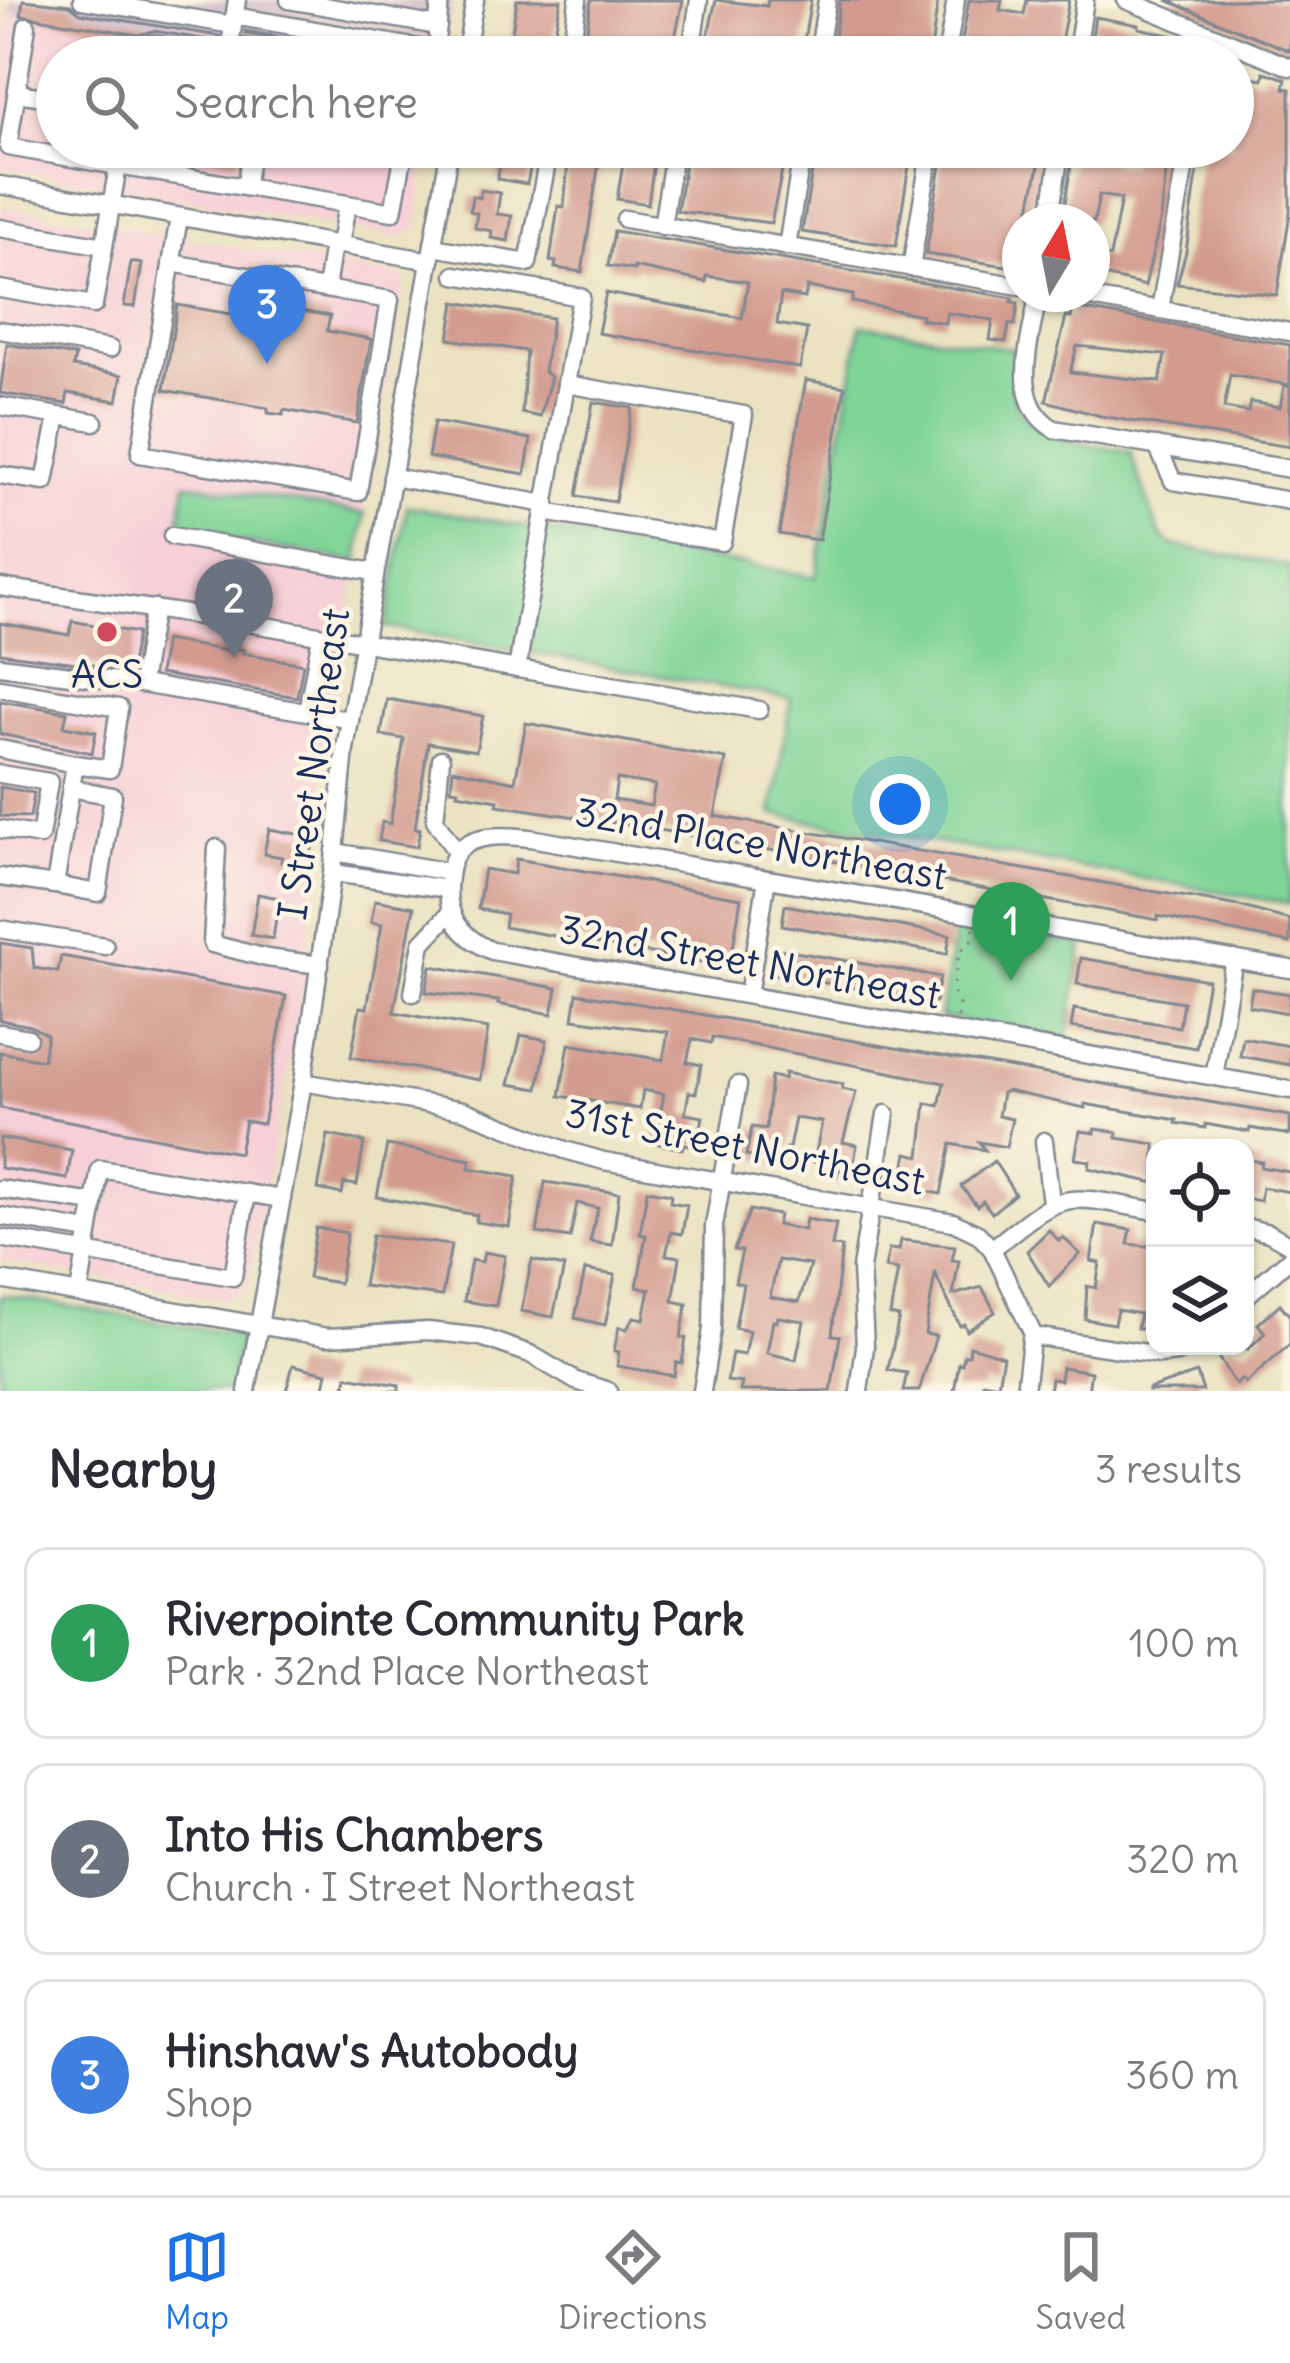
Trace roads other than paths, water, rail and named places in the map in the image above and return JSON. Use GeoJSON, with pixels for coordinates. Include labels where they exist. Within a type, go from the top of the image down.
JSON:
{"type":"FeatureCollection","features":[{"type":"Feature","properties":{"kind":"street"},"geometry":{"type":"LineString","coordinates":[[82,0],[235,14],[344,36]]}},
{"type":"Feature","properties":{"kind":"street"},"geometry":{"type":"LineString","coordinates":[[289,0],[470,30]]}},
{"type":"Feature","properties":{"kind":"street"},"geometry":{"type":"LineString","coordinates":[[437,36],[440,0]]}},
{"type":"Feature","properties":{"kind":"street"},"geometry":{"type":"LineString","coordinates":[[469,36],[475,0]]}},
{"type":"Feature","properties":{"kind":"street"},"geometry":{"type":"LineString","coordinates":[[572,36],[578,0]]}},
{"type":"Feature","properties":{"kind":"street"},"geometry":{"type":"LineString","coordinates":[[693,36],[699,0]]}},
{"type":"Feature","properties":{"kind":"street"},"geometry":{"type":"LineString","coordinates":[[821,36],[827,0]]}},
{"type":"Feature","properties":{"kind":"street"},"geometry":{"type":"LineString","coordinates":[[950,36],[956,0]]}},
{"type":"Feature","properties":{"kind":"street"},"geometry":{"type":"LineString","coordinates":[[1079,36],[1085,0]]}},
{"type":"Feature","properties":{"kind":"street"},"geometry":{"type":"LineString","coordinates":[[1126,0],[1213,36]]}},
{"type":"Feature","properties":{"kind":"street"},"geometry":{"type":"LineString","coordinates":[[27,26],[8,147],[36,149]]}},
{"type":"Feature","properties":{"kind":"street"},"geometry":{"type":"LineString","coordinates":[[1254,53],[1290,67]]}},
{"type":"Feature","properties":{"kind":"street"},"geometry":{"type":"LineString","coordinates":[[16,92],[36,95]]}},
{"type":"Feature","properties":{"kind":"street"},"geometry":{"type":"LineString","coordinates":[[0,289],[94,305],[116,168]]}},
{"type":"Feature","properties":{"kind":"street"},"geometry":{"type":"LineString","coordinates":[[167,168],[245,187],[393,212],[400,168]]}},
{"type":"Feature","properties":{"kind":"street"},"geometry":{"type":"LineString","coordinates":[[245,187],[248,168]]}},
{"type":"Feature","properties":{"kind":"street","name":"I Street Northeast"},"geometry":{"type":"LineString","coordinates":[[247,1391],[303,1082],[362,643],[446,168]]}},
{"type":"Feature","properties":{"kind":"street"},"geometry":{"type":"LineString","coordinates":[[0,185],[337,244],[528,263],[546,168]]}},
{"type":"Feature","properties":{"kind":"street"},"geometry":{"type":"LineString","coordinates":[[662,226],[672,168]]}},
{"type":"Feature","properties":{"kind":"street"},"geometry":{"type":"LineString","coordinates":[[787,247],[800,168]]}},
{"type":"Feature","properties":{"kind":"street"},"geometry":{"type":"LineString","coordinates":[[910,268],[927,168]]}},
{"type":"Feature","properties":{"kind":"street"},"geometry":{"type":"LineString","coordinates":[[1052,204],[1058,168]]}},
{"type":"Feature","properties":{"kind":"street"},"geometry":{"type":"LineString","coordinates":[[1160,310],[1184,168]]}},
{"type":"Feature","properties":{"kind":"street"},"geometry":{"type":"LineString","coordinates":[[326,290],[347,204]]}},
{"type":"Feature","properties":{"kind":"street"},"geometry":{"type":"LineString","coordinates":[[171,263],[390,300],[358,492],[140,454],[171,263],[179,217]]}},
{"type":"Feature","properties":{"kind":"street"},"geometry":{"type":"LineString","coordinates":[[625,219],[1002,283]]}},
{"type":"Feature","properties":{"kind":"street"},"geometry":{"type":"LineString","coordinates":[[0,228],[104,247]]}},
{"type":"Feature","properties":{"kind":"street"},"geometry":{"type":"LineString","coordinates":[[455,275],[581,297],[518,669]]}},
{"type":"Feature","properties":{"kind":"street"},"geometry":{"type":"LineString","coordinates":[[1110,301],[1288,332],[1290,308]]}},
{"type":"Feature","properties":{"kind":"street"},"geometry":{"type":"LineString","coordinates":[[1036,312],[1025,388],[1033,411],[1054,429],[1290,469]]}},
{"type":"Feature","properties":{"kind":"street"},"geometry":{"type":"LineString","coordinates":[[0,330],[110,350]]}},
{"type":"Feature","properties":{"kind":"street"},"geometry":{"type":"LineString","coordinates":[[392,477],[722,542],[744,415],[566,384]]}},
{"type":"Feature","properties":{"kind":"street"},"geometry":{"type":"LineString","coordinates":[[0,406],[94,422]]}},
{"type":"Feature","properties":{"kind":"street"},"geometry":{"type":"LineString","coordinates":[[0,475],[45,482],[58,416]]}},
{"type":"Feature","properties":{"kind":"street"},"geometry":{"type":"LineString","coordinates":[[1157,446],[1173,481],[1290,501]]}},
{"type":"Feature","properties":{"kind":"street"},"geometry":{"type":"LineString","coordinates":[[172,536],[374,572]]}},
{"type":"Feature","properties":{"kind":"street"},"geometry":{"type":"LineString","coordinates":[[0,587],[321,635],[759,710]]}},
{"type":"Feature","properties":{"kind":"street"},"geometry":{"type":"LineString","coordinates":[[141,684],[154,608]]}},
{"type":"Feature","properties":{"kind":"street"},"geometry":{"type":"LineString","coordinates":[[307,712],[321,635]]}},
{"type":"Feature","properties":{"kind":"street"},"geometry":{"type":"LineString","coordinates":[[0,666],[141,684],[350,720]]}},
{"type":"Feature","properties":{"kind":"street"},"geometry":{"type":"LineString","coordinates":[[0,688],[119,708],[110,769],[0,749]]}},
{"type":"Feature","properties":{"kind":"street"},"geometry":{"type":"LineString","coordinates":[[413,993],[422,943],[450,913],[449,880],[457,853],[435,820],[441,759]]}},
{"type":"Feature","properties":{"kind":"street"},"geometry":{"type":"LineString","coordinates":[[55,885],[75,764]]}},
{"type":"Feature","properties":{"kind":"street"},"geometry":{"type":"LineString","coordinates":[[0,774],[49,782],[40,836],[0,829]]}},
{"type":"Feature","properties":{"kind":"street"},"geometry":{"type":"LineString","coordinates":[[0,877],[98,893],[113,796],[70,788]]}},
{"type":"Feature","properties":{"kind":"street","name":"32nd Place Northeast"},"geometry":{"type":"LineString","coordinates":[[457,853],[478,840],[509,836],[1290,969]]}},
{"type":"Feature","properties":{"kind":"street"},"geometry":{"type":"LineString","coordinates":[[217,848],[212,944],[320,965]]}},
{"type":"Feature","properties":{"kind":"street"},"geometry":{"type":"LineString","coordinates":[[335,852],[449,880]]}},
{"type":"Feature","properties":{"kind":"street"},"geometry":{"type":"LineString","coordinates":[[332,873],[449,880]]}},
{"type":"Feature","properties":{"kind":"street"},"geometry":{"type":"LineString","coordinates":[[748,995],[767,879]]}},
{"type":"Feature","properties":{"kind":"street","name":"32nd Street Northeast"},"geometry":{"type":"LineString","coordinates":[[450,913],[459,929],[492,951],[1290,1090]]}},
{"type":"Feature","properties":{"kind":"street"},"geometry":{"type":"LineString","coordinates":[[0,929],[105,946]]}},
{"type":"Feature","properties":{"kind":"street"},"geometry":{"type":"LineString","coordinates":[[1214,1077],[1234,959]]}},
{"type":"Feature","properties":{"kind":"street"},"geometry":{"type":"LineString","coordinates":[[0,1034],[28,1038]]}},
{"type":"Feature","properties":{"kind":"street","name":"31st Street Northeast"},"geometry":{"type":"LineString","coordinates":[[303,1082],[442,1105],[503,1123],[581,1155],[962,1225],[992,1249]]}},
{"type":"Feature","properties":{"kind":"street"},"geometry":{"type":"LineString","coordinates":[[702,1391],[712,1329],[710,1267],[738,1085]]}},
{"type":"Feature","properties":{"kind":"street"},"geometry":{"type":"LineString","coordinates":[[859,1391],[865,1347],[861,1268],[886,1114]]}},
{"type":"Feature","properties":{"kind":"street"},"geometry":{"type":"LineString","coordinates":[[1044,1141],[1051,1203]]}},
{"type":"Feature","properties":{"kind":"street"},"geometry":{"type":"LineString","coordinates":[[79,1293],[100,1169],[281,1198]]}},
{"type":"Feature","properties":{"kind":"street"},"geometry":{"type":"LineString","coordinates":[[0,1189],[94,1203]]}},
{"type":"Feature","properties":{"kind":"street"},"geometry":{"type":"LineString","coordinates":[[0,1238],[233,1277],[247,1193]]}},
{"type":"Feature","properties":{"kind":"street"},"geometry":{"type":"LineString","coordinates":[[1025,1391],[1032,1336],[992,1249],[1051,1203],[1074,1198],[1146,1210]]}},
{"type":"Feature","properties":{"kind":"street"},"geometry":{"type":"LineString","coordinates":[[0,1216],[89,1231]]}},
{"type":"Feature","properties":{"kind":"street"},"geometry":{"type":"LineString","coordinates":[[1254,1229],[1290,1245]]}},
{"type":"Feature","properties":{"kind":"street"},"geometry":{"type":"LineString","coordinates":[[1254,1289],[1290,1258]]}},
{"type":"Feature","properties":{"kind":"street"},"geometry":{"type":"LineString","coordinates":[[0,1280],[327,1337],[428,1331],[481,1337],[530,1354],[576,1382],[609,1391]]}},
{"type":"Feature","properties":{"kind":"street"},"geometry":{"type":"LineString","coordinates":[[1032,1336],[1146,1353]]}},
{"type":"Feature","properties":{"kind":"place","name":"Hinshaw's Autobody"},"geometry":{"type":"Point","coordinates":[267,364]}},
{"type":"Feature","properties":{"kind":"place","name":"ACS"},"geometry":{"type":"Point","coordinates":[107,632]}},
{"type":"Feature","properties":{"kind":"place","name":"Into His Chambers"},"geometry":{"type":"Point","coordinates":[234,658]}},
{"type":"Feature","properties":{"kind":"place","name":"Riverpointe Community Park"},"geometry":{"type":"Point","coordinates":[1011,981]}}]}
